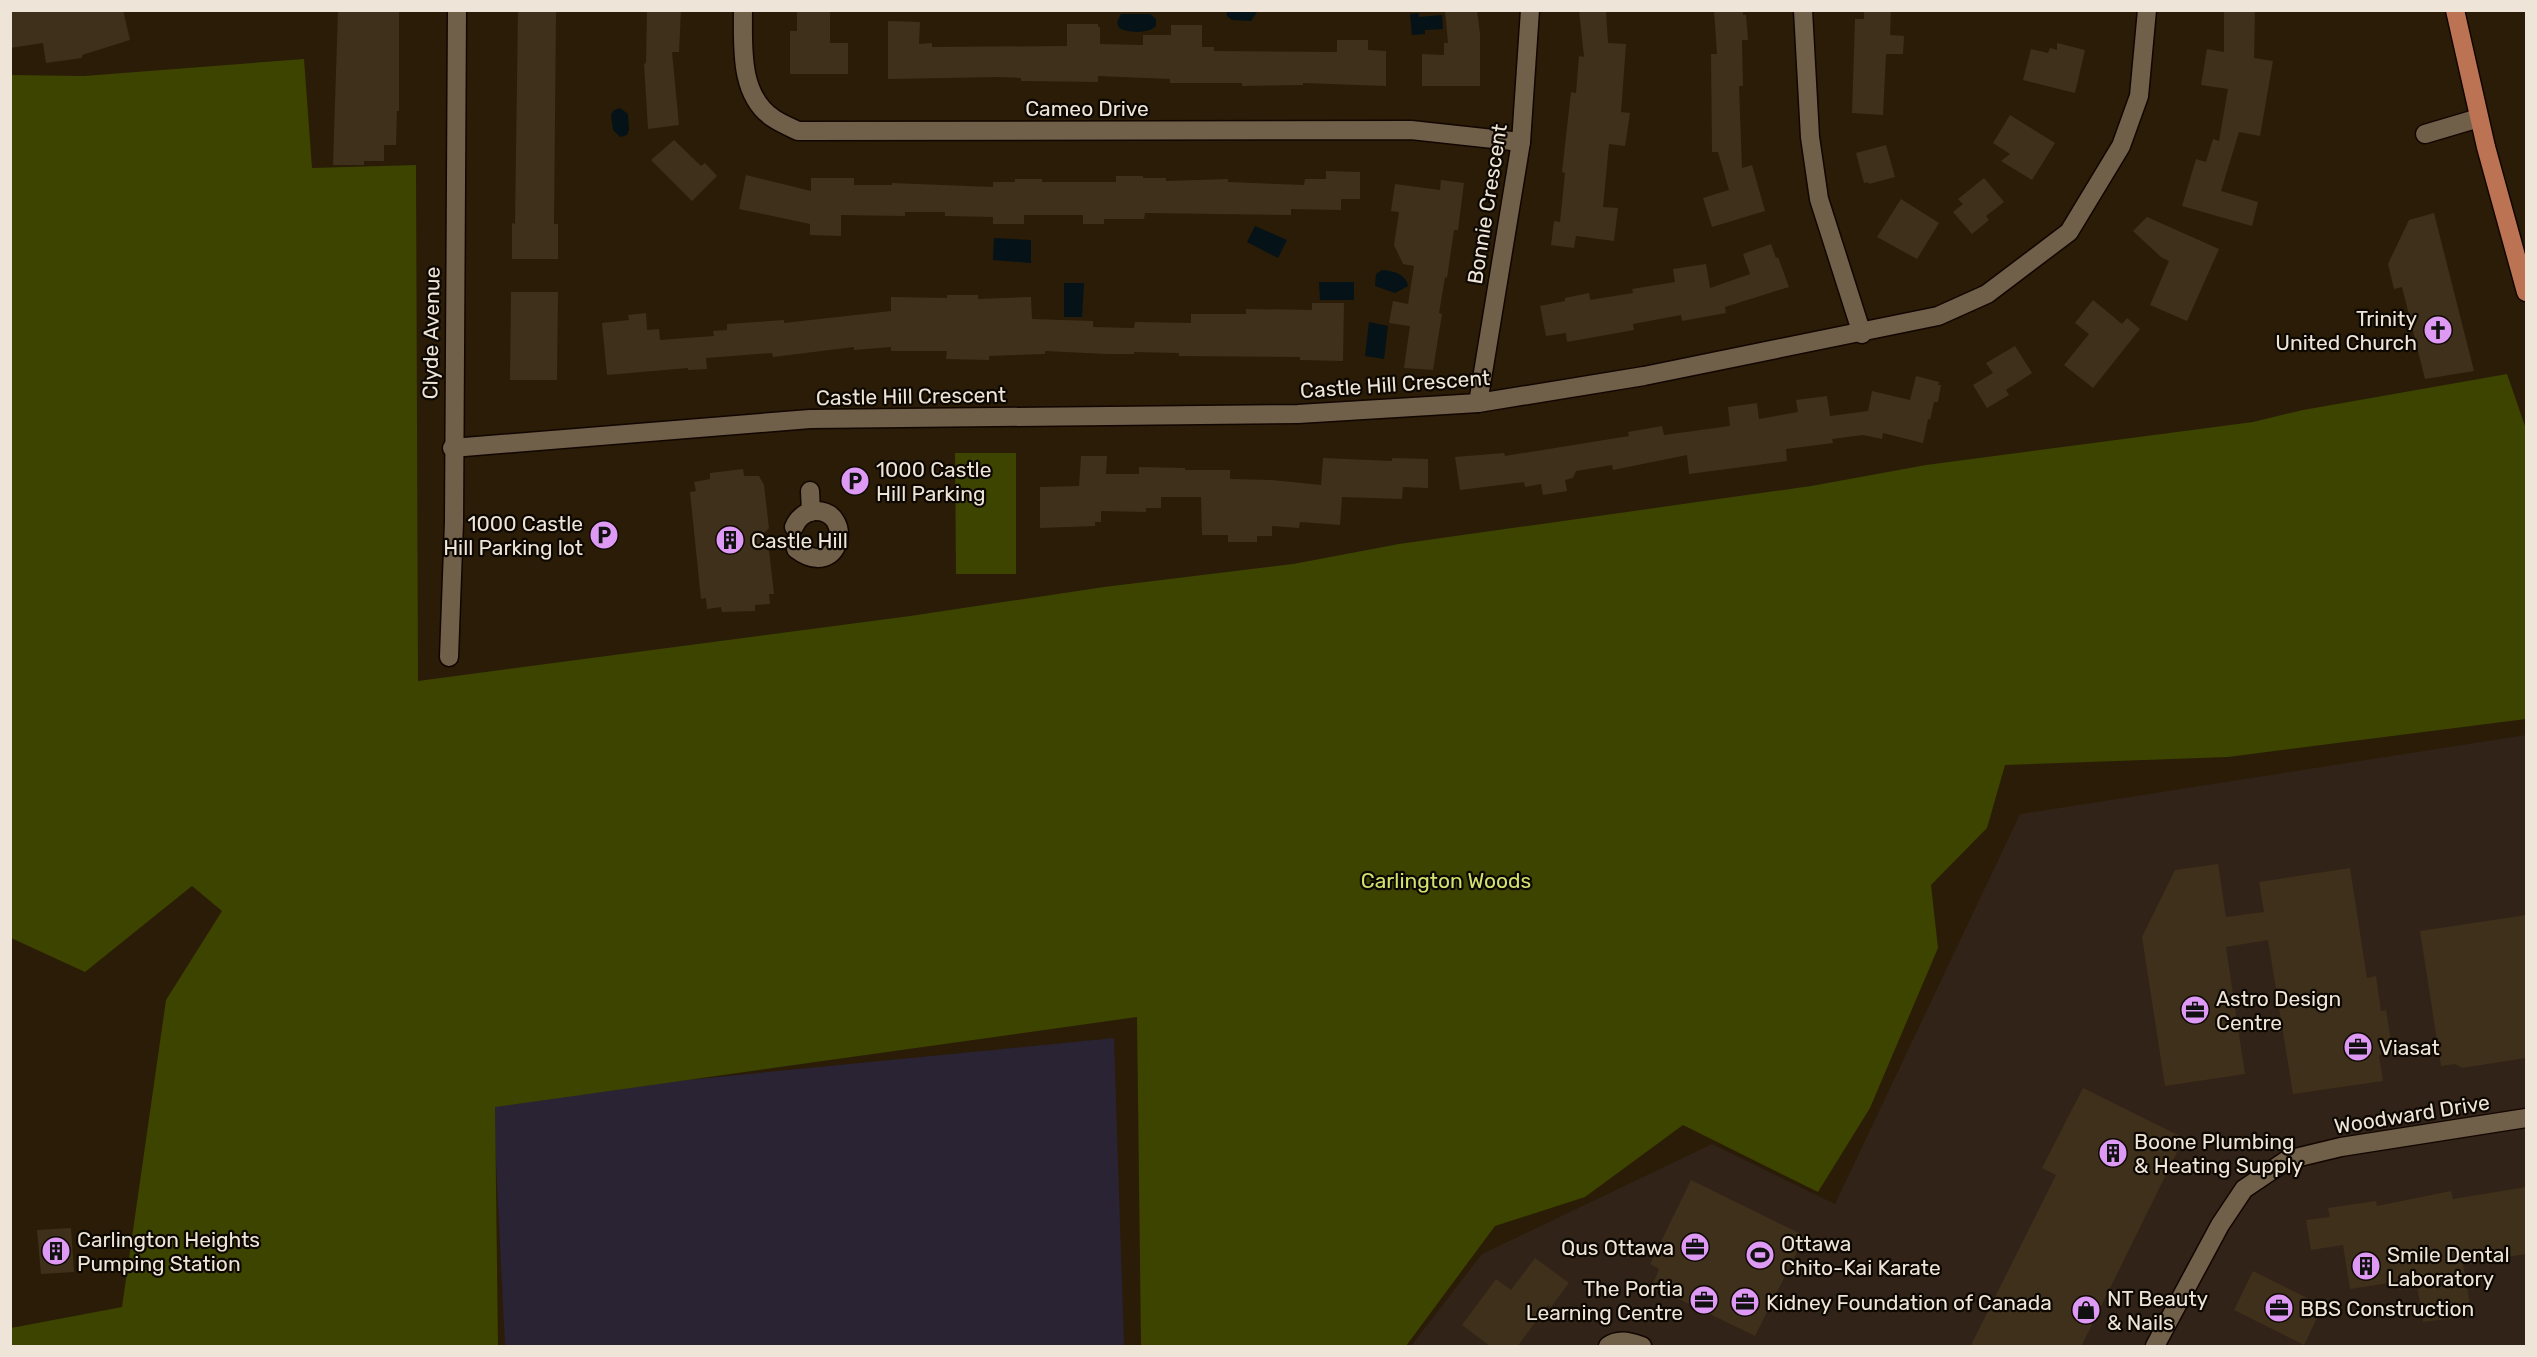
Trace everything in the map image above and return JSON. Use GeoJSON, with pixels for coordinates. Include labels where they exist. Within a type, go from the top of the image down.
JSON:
{"type":"FeatureCollection","features":[{"type":"Feature","properties":{"kind":"main road"},"geometry":{"type":"LineString","coordinates":[[2455,10],[2479,118],[2521,253],[2526,292]]}},
{"type":"Feature","properties":{"kind":"street","name":"Clyde Avenue"},"geometry":{"type":"LineString","coordinates":[[449,657],[454,522],[452,448],[457,10]]}},
{"type":"Feature","properties":{"kind":"street","name":"Cameo Drive"},"geometry":{"type":"LineString","coordinates":[[743,10],[743,49],[750,91],[771,117],[798,131],[1411,130],[1521,142]]}},
{"type":"Feature","properties":{"kind":"street","name":"Bonnie Crescent"},"geometry":{"type":"LineString","coordinates":[[1478,403],[1521,142],[1530,10]]}},
{"type":"Feature","properties":{"kind":"street"},"geometry":{"type":"LineString","coordinates":[[1803,10],[1810,137],[1819,199],[1862,334]]}},
{"type":"Feature","properties":{"kind":"street","name":"Castle Hill Crescent"},"geometry":{"type":"LineString","coordinates":[[452,448],[810,419],[1298,414],[1478,403],[1644,376],[1862,334],[1938,316],[1987,294],[2069,232],[2121,146],[2139,96],[2147,10]]}},
{"type":"Feature","properties":{"kind":"street"},"geometry":{"type":"LineString","coordinates":[[2425,134],[2442,127],[2479,118]]}},
{"type":"Feature","properties":{"kind":"street"},"geometry":{"type":"LineString","coordinates":[[810,490],[810,512]]}},
{"type":"Feature","properties":{"kind":"street"},"geometry":{"type":"LineString","coordinates":[[794,528],[800,518],[810,512],[822,512],[835,520],[839,527],[839,542],[829,555],[822,558],[807,557],[796,549]]}},
{"type":"Feature","properties":{"kind":"street","name":"Woodward Drive"},"geometry":{"type":"LineString","coordinates":[[2155,1347],[2220,1225],[2244,1189],[2287,1160],[2340,1147],[2526,1118]]}},
{"type":"Feature","properties":{"kind":"street"},"geometry":{"type":"LineString","coordinates":[[1608,1347],[1615,1342],[1625,1341],[1642,1347]]}},
{"type":"Feature","properties":{"kind":"shaded area"},"geometry":{"type":"Polygon","coordinates":[[[1226,11],[1257,12],[1251,21],[1232,20],[1227,16],[1226,11]]]}},
{"type":"Feature","properties":{"kind":"shaded area"},"geometry":{"type":"Polygon","coordinates":[[[1418,13],[1419,17],[1442,15],[1443,29],[1425,30],[1425,34],[1412,35],[1410,14],[1418,13]]]}},
{"type":"Feature","properties":{"kind":"shaded area"},"geometry":{"type":"Polygon","coordinates":[[[1121,14],[1150,14],[1156,19],[1156,26],[1143,31],[1123,30],[1119,28],[1117,22],[1121,14]]]}},
{"type":"Feature","properties":{"kind":"shaded area"},"geometry":{"type":"Polygon","coordinates":[[[620,108],[628,114],[629,130],[627,135],[620,137],[613,130],[611,115],[614,110],[620,108]]]}},
{"type":"Feature","properties":{"kind":"shaded area"},"geometry":{"type":"Polygon","coordinates":[[[1255,226],[1287,240],[1278,258],[1247,242],[1255,226]]]}},
{"type":"Feature","properties":{"kind":"shaded area"},"geometry":{"type":"Polygon","coordinates":[[[994,238],[1031,240],[1031,263],[993,260],[994,238]]]}},
{"type":"Feature","properties":{"kind":"shaded area"},"geometry":{"type":"Polygon","coordinates":[[[1382,270],[1395,272],[1402,276],[1408,286],[1395,293],[1375,286],[1376,274],[1382,270]]]}},
{"type":"Feature","properties":{"kind":"shaded area"},"geometry":{"type":"Polygon","coordinates":[[[1319,282],[1354,282],[1354,300],[1320,300],[1319,282]]]}},
{"type":"Feature","properties":{"kind":"shaded area"},"geometry":{"type":"Polygon","coordinates":[[[1064,283],[1084,283],[1082,317],[1064,317],[1064,283]]]}},
{"type":"Feature","properties":{"kind":"shaded area"},"geometry":{"type":"Polygon","coordinates":[[[1369,322],[1388,326],[1384,359],[1365,356],[1369,322]]]}},
{"type":"Feature","properties":{"kind":"shaded area"},"geometry":{"type":"Polygon","coordinates":[[[2526,735],[2526,1346],[1411,1346],[1482,1254],[1712,1144],[1835,1204],[2020,814],[2526,735]]]}},
{"type":"Feature","properties":{"kind":"shaded area"},"geometry":{"type":"Polygon","coordinates":[[[1114,1038],[1124,1346],[505,1346],[493,1099],[1114,1038]]]}},
{"type":"Feature","properties":{"kind":"green space","name":"Carlington Woods"},"geometry":{"type":"Polygon","coordinates":[[[304,59],[312,168],[416,165],[418,681],[910,616],[1104,587],[1293,564],[1399,544],[1811,486],[1926,465],[2253,422],[2303,410],[2507,374],[2526,429],[2526,719],[2228,757],[2005,765],[1987,828],[1931,885],[1938,948],[1870,1108],[1818,1192],[1683,1125],[1585,1197],[1495,1226],[1406,1346],[1141,1346],[1137,1017],[495,1107],[498,1346],[11,1346],[11,1328],[122,1307],[166,1000],[222,911],[192,886],[85,972],[11,938],[11,75],[84,76],[304,59]]]}},
{"type":"Feature","properties":{"kind":"green space"},"geometry":{"type":"Polygon","coordinates":[[[955,453],[1016,453],[1016,574],[956,574],[955,453]]]}},
{"type":"Feature","properties":{"kind":"building"},"geometry":{"type":"Polygon","coordinates":[[[10,10],[123,10],[130,40],[82,55],[82,58],[46,63],[43,43],[10,48],[10,10]]]}},
{"type":"Feature","properties":{"kind":"building"},"geometry":{"type":"Polygon","coordinates":[[[338,10],[399,10],[399,111],[397,111],[396,145],[384,145],[384,161],[364,161],[364,165],[333,165],[338,10]]]}},
{"type":"Feature","properties":{"kind":"building"},"geometry":{"type":"Polygon","coordinates":[[[518,10],[556,10],[554,224],[558,224],[558,259],[512,259],[512,223],[515,224],[518,10]]]}},
{"type":"Feature","properties":{"kind":"building"},"geometry":{"type":"Polygon","coordinates":[[[647,10],[681,10],[679,52],[672,52],[679,125],[648,129],[644,64],[646,63],[647,10]]]}},
{"type":"Feature","properties":{"kind":"building"},"geometry":{"type":"Polygon","coordinates":[[[797,10],[830,10],[830,43],[848,43],[848,74],[790,74],[790,31],[797,31],[797,10]]]}},
{"type":"Feature","properties":{"kind":"building"},"geometry":{"type":"Polygon","coordinates":[[[1445,10],[1477,10],[1480,34],[1480,86],[1422,86],[1422,54],[1444,55],[1444,43],[1448,43],[1445,10]]]}},
{"type":"Feature","properties":{"kind":"building"},"geometry":{"type":"Polygon","coordinates":[[[1579,10],[1606,10],[1608,43],[1626,44],[1621,112],[1630,113],[1625,146],[1609,144],[1603,207],[1618,208],[1614,241],[1576,236],[1574,248],[1551,245],[1554,221],[1560,222],[1565,173],[1562,172],[1571,92],[1576,93],[1579,56],[1584,57],[1579,10]]]}},
{"type":"Feature","properties":{"kind":"building"},"geometry":{"type":"Polygon","coordinates":[[[1714,10],[1743,10],[1743,15],[1746,15],[1748,40],[1742,40],[1743,86],[1739,86],[1742,168],[1752,165],[1765,211],[1712,227],[1703,198],[1729,190],[1718,152],[1712,152],[1711,54],[1717,54],[1714,10]]]}},
{"type":"Feature","properties":{"kind":"building"},"geometry":{"type":"Polygon","coordinates":[[[1864,10],[1891,10],[1890,35],[1904,36],[1903,54],[1886,54],[1883,115],[1852,113],[1855,19],[1864,19],[1864,10]]]}},
{"type":"Feature","properties":{"kind":"building"},"geometry":{"type":"Polygon","coordinates":[[[2224,10],[2255,10],[2254,58],[2273,61],[2260,136],[2239,132],[2221,191],[2258,202],[2252,226],[2182,206],[2196,159],[2206,162],[2213,139],[2219,141],[2228,89],[2201,85],[2207,49],[2224,52],[2224,10]]]}},
{"type":"Feature","properties":{"kind":"building"},"geometry":{"type":"Polygon","coordinates":[[[888,21],[920,22],[919,44],[932,43],[932,47],[1067,46],[1067,24],[1098,24],[1100,44],[1143,45],[1143,35],[1171,35],[1171,25],[1202,25],[1202,47],[1214,47],[1214,51],[1337,52],[1337,40],[1368,40],[1368,50],[1386,51],[1386,86],[1303,83],[1303,85],[1242,86],[1242,83],[1170,83],[1170,79],[1098,76],[1098,82],[1021,81],[1021,78],[999,77],[888,79],[888,21]]]}},
{"type":"Feature","properties":{"kind":"building"},"geometry":{"type":"Polygon","coordinates":[[[2057,43],[2085,50],[2075,93],[2023,80],[2031,49],[2048,53],[2050,48],[2057,50],[2057,43]]]}},
{"type":"Feature","properties":{"kind":"building"},"geometry":{"type":"Polygon","coordinates":[[[2010,115],[2055,143],[2032,180],[2001,161],[2010,154],[1993,143],[2010,115]]]}},
{"type":"Feature","properties":{"kind":"building"},"geometry":{"type":"Polygon","coordinates":[[[674,140],[701,166],[705,163],[717,176],[692,201],[651,160],[674,140]]]}},
{"type":"Feature","properties":{"kind":"building"},"geometry":{"type":"Polygon","coordinates":[[[1886,145],[1895,177],[1869,184],[1864,183],[1856,153],[1886,145]]]}},
{"type":"Feature","properties":{"kind":"building"},"geometry":{"type":"Polygon","coordinates":[[[1326,171],[1360,172],[1360,199],[1341,199],[1341,210],[1291,209],[1291,215],[1145,213],[1144,219],[1104,219],[1104,224],[1083,224],[1083,215],[1024,215],[1024,224],[993,224],[993,217],[945,216],[945,212],[905,212],[905,216],[841,215],[841,236],[810,235],[810,224],[739,209],[746,175],[811,191],[811,178],[854,178],[854,185],[892,185],[892,183],[993,187],[993,182],[1015,182],[1015,179],[1042,179],[1042,182],[1116,182],[1116,176],[1143,176],[1143,178],[1166,178],[1166,181],[1228,179],[1228,182],[1304,185],[1305,179],[1326,179],[1326,171]]]}},
{"type":"Feature","properties":{"kind":"building"},"geometry":{"type":"Polygon","coordinates":[[[1984,178],[2004,202],[1986,216],[1989,220],[1972,234],[1953,212],[1963,204],[1958,199],[1984,178]]]}},
{"type":"Feature","properties":{"kind":"building"},"geometry":{"type":"Polygon","coordinates":[[[1441,180],[1464,183],[1458,230],[1454,230],[1439,313],[1442,314],[1433,370],[1404,368],[1410,326],[1389,323],[1393,301],[1408,304],[1414,266],[1403,264],[1394,245],[1399,212],[1391,211],[1395,184],[1440,190],[1441,180]]]}},
{"type":"Feature","properties":{"kind":"building"},"geometry":{"type":"Polygon","coordinates":[[[1901,199],[1939,223],[1917,259],[1877,237],[1901,199]]]}},
{"type":"Feature","properties":{"kind":"building","name":"Trinity United Church"},"geometry":{"type":"Polygon","coordinates":[[[2434,213],[2474,371],[2425,379],[2402,287],[2394,289],[2388,264],[2409,220],[2434,213]]]}},
{"type":"Feature","properties":{"kind":"building"},"geometry":{"type":"Polygon","coordinates":[[[2147,217],[2219,249],[2187,321],[2150,305],[2169,261],[2161,257],[2133,231],[2147,217]]]}},
{"type":"Feature","properties":{"kind":"building"},"geometry":{"type":"Polygon","coordinates":[[[1771,244],[1789,287],[1725,307],[1726,313],[1682,321],[1681,315],[1633,324],[1634,330],[1567,342],[1566,333],[1546,336],[1540,306],[1589,293],[1590,300],[1633,293],[1632,289],[1675,282],[1673,269],[1706,264],[1710,288],[1750,274],[1743,254],[1771,244]]]}},
{"type":"Feature","properties":{"kind":"building"},"geometry":{"type":"Polygon","coordinates":[[[511,292],[558,292],[557,380],[510,380],[511,292]]]}},
{"type":"Feature","properties":{"kind":"building"},"geometry":{"type":"Polygon","coordinates":[[[947,295],[978,295],[978,299],[1031,297],[1032,319],[1093,321],[1093,327],[1134,328],[1135,322],[1191,323],[1191,314],[1246,314],[1246,309],[1312,310],[1312,303],[1344,303],[1343,361],[1300,360],[1300,357],[1179,356],[1179,353],[1107,354],[1045,351],[1045,354],[989,356],[989,360],[946,359],[947,351],[891,351],[891,347],[854,350],[854,347],[773,357],[772,353],[706,358],[707,369],[688,370],[688,368],[607,375],[602,323],[629,320],[628,315],[646,313],[647,330],[659,329],[660,340],[714,336],[713,331],[727,330],[727,324],[784,320],[784,323],[891,311],[891,297],[947,298],[947,295]]]}},
{"type":"Feature","properties":{"kind":"building"},"geometry":{"type":"Polygon","coordinates":[[[2093,300],[2122,324],[2127,318],[2140,329],[2093,388],[2064,365],[2089,334],[2075,323],[2093,300]]]}},
{"type":"Feature","properties":{"kind":"building"},"geometry":{"type":"Polygon","coordinates":[[[2015,346],[2032,373],[2006,390],[2009,395],[1987,408],[1973,385],[1993,373],[1986,363],[2015,346]]]}},
{"type":"Feature","properties":{"kind":"building"},"geometry":{"type":"Polygon","coordinates":[[[1916,376],[1939,382],[1938,385],[1941,385],[1938,402],[1934,402],[1930,420],[1928,419],[1923,443],[1883,433],[1882,439],[1863,435],[1832,439],[1833,443],[1786,449],[1787,461],[1689,474],[1687,455],[1613,470],[1612,465],[1576,471],[1573,478],[1565,480],[1567,491],[1543,495],[1541,484],[1525,487],[1524,482],[1460,490],[1455,457],[1504,453],[1505,456],[1629,436],[1628,432],[1662,426],[1664,435],[1730,426],[1728,407],[1757,403],[1759,419],[1798,412],[1796,400],[1827,396],[1830,416],[1868,411],[1872,391],[1910,400],[1916,376]]]}},
{"type":"Feature","properties":{"kind":"building"},"geometry":{"type":"Polygon","coordinates":[[[1081,456],[1107,456],[1106,474],[1139,474],[1139,467],[1230,470],[1230,479],[1321,485],[1323,458],[1392,461],[1392,458],[1428,459],[1428,488],[1403,487],[1402,499],[1342,497],[1340,525],[1300,522],[1299,528],[1272,526],[1272,536],[1257,536],[1257,542],[1228,542],[1228,535],[1202,535],[1201,497],[1161,497],[1161,508],[1146,508],[1146,512],[1101,511],[1101,522],[1095,522],[1095,526],[1040,528],[1040,487],[1079,486],[1081,456]]]}},
{"type":"Feature","properties":{"kind":"building","name":"Castle Hill"},"geometry":{"type":"Polygon","coordinates":[[[743,469],[744,476],[759,476],[764,485],[769,528],[764,533],[766,548],[769,550],[774,594],[769,594],[770,604],[755,605],[755,611],[722,612],[721,607],[707,609],[706,598],[701,599],[690,492],[696,491],[694,482],[710,479],[710,473],[743,469]]]}},
{"type":"Feature","properties":{"kind":"building"},"geometry":{"type":"Polygon","coordinates":[[[2218,864],[2226,917],[2264,912],[2259,882],[2350,868],[2367,978],[2376,976],[2381,1011],[2386,1010],[2393,1053],[2379,1055],[2383,1081],[2293,1094],[2268,940],[2226,947],[2245,1074],[2165,1086],[2142,937],[2175,870],[2218,864]]]}},
{"type":"Feature","properties":{"kind":"building"},"geometry":{"type":"Polygon","coordinates":[[[2526,915],[2526,1058],[2462,1068],[2455,1064],[2441,1066],[2420,931],[2526,915]]]}},
{"type":"Feature","properties":{"kind":"building"},"geometry":{"type":"Polygon","coordinates":[[[2083,1088],[2184,1138],[2081,1347],[1970,1347],[2056,1175],[2042,1168],[2083,1088]]]}},
{"type":"Feature","properties":{"kind":"building"},"geometry":{"type":"Polygon","coordinates":[[[1691,1180],[1805,1236],[1755,1336],[1652,1286],[1659,1269],[1650,1264],[1691,1180]]]}},
{"type":"Feature","properties":{"kind":"building"},"geometry":{"type":"Polygon","coordinates":[[[2526,1187],[2526,1254],[2463,1264],[2472,1316],[2423,1322],[2416,1279],[2350,1289],[2343,1245],[2311,1250],[2306,1220],[2330,1217],[2328,1208],[2376,1201],[2377,1206],[2451,1191],[2453,1199],[2526,1187]]]}},
{"type":"Feature","properties":{"kind":"building","name":"Carlington Heights Pumping Station"},"geometry":{"type":"Polygon","coordinates":[[[71,1228],[74,1272],[41,1274],[37,1230],[71,1228]]]}},
{"type":"Feature","properties":{"kind":"building"},"geometry":{"type":"Polygon","coordinates":[[[1535,1258],[1569,1283],[1551,1307],[1548,1305],[1517,1347],[1491,1347],[1462,1325],[1496,1279],[1511,1290],[1535,1258]]]}},
{"type":"Feature","properties":{"kind":"building","name":"BBS Construction"},"geometry":{"type":"Polygon","coordinates":[[[2253,1271],[2323,1306],[2304,1345],[2234,1310],[2253,1271]]]}},
{"type":"Feature","properties":{"kind":"place","name":"Trinity United Church"},"geometry":{"type":"Point","coordinates":[2438,330]}},
{"type":"Feature","properties":{"kind":"place","name":"1000 Castle Hill Parking"},"geometry":{"type":"Point","coordinates":[855,481]}},
{"type":"Feature","properties":{"kind":"place","name":"1000 Castle Hill Parking lot"},"geometry":{"type":"Point","coordinates":[604,535]}},
{"type":"Feature","properties":{"kind":"place","name":"Castle Hill"},"geometry":{"type":"Point","coordinates":[730,540]}},
{"type":"Feature","properties":{"kind":"place","name":"Astro Design Centre"},"geometry":{"type":"Point","coordinates":[2195,1010]}},
{"type":"Feature","properties":{"kind":"place","name":"Viasat"},"geometry":{"type":"Point","coordinates":[2358,1047]}},
{"type":"Feature","properties":{"kind":"place","name":"Boone Plumbing & Heating Supply"},"geometry":{"type":"Point","coordinates":[2113,1153]}},
{"type":"Feature","properties":{"kind":"place","name":"Qus Ottawa"},"geometry":{"type":"Point","coordinates":[1695,1247]}},
{"type":"Feature","properties":{"kind":"place","name":"Carlington Heights Pumping Station"},"geometry":{"type":"Point","coordinates":[56,1251]}},
{"type":"Feature","properties":{"kind":"place","name":"Ottawa Chito-Kai Karate"},"geometry":{"type":"Point","coordinates":[1760,1255]}},
{"type":"Feature","properties":{"kind":"place","name":"Smile Dental Laboratory"},"geometry":{"type":"Point","coordinates":[2366,1266]}},
{"type":"Feature","properties":{"kind":"place","name":"The Portia Learning Centre"},"geometry":{"type":"Point","coordinates":[1704,1300]}},
{"type":"Feature","properties":{"kind":"place","name":"Kidney Foundation of Canada"},"geometry":{"type":"Point","coordinates":[1745,1302]}},
{"type":"Feature","properties":{"kind":"place","name":"BBS Construction"},"geometry":{"type":"Point","coordinates":[2279,1308]}},
{"type":"Feature","properties":{"kind":"place","name":"NT Beauty & Nails"},"geometry":{"type":"Point","coordinates":[2086,1310]}}]}
